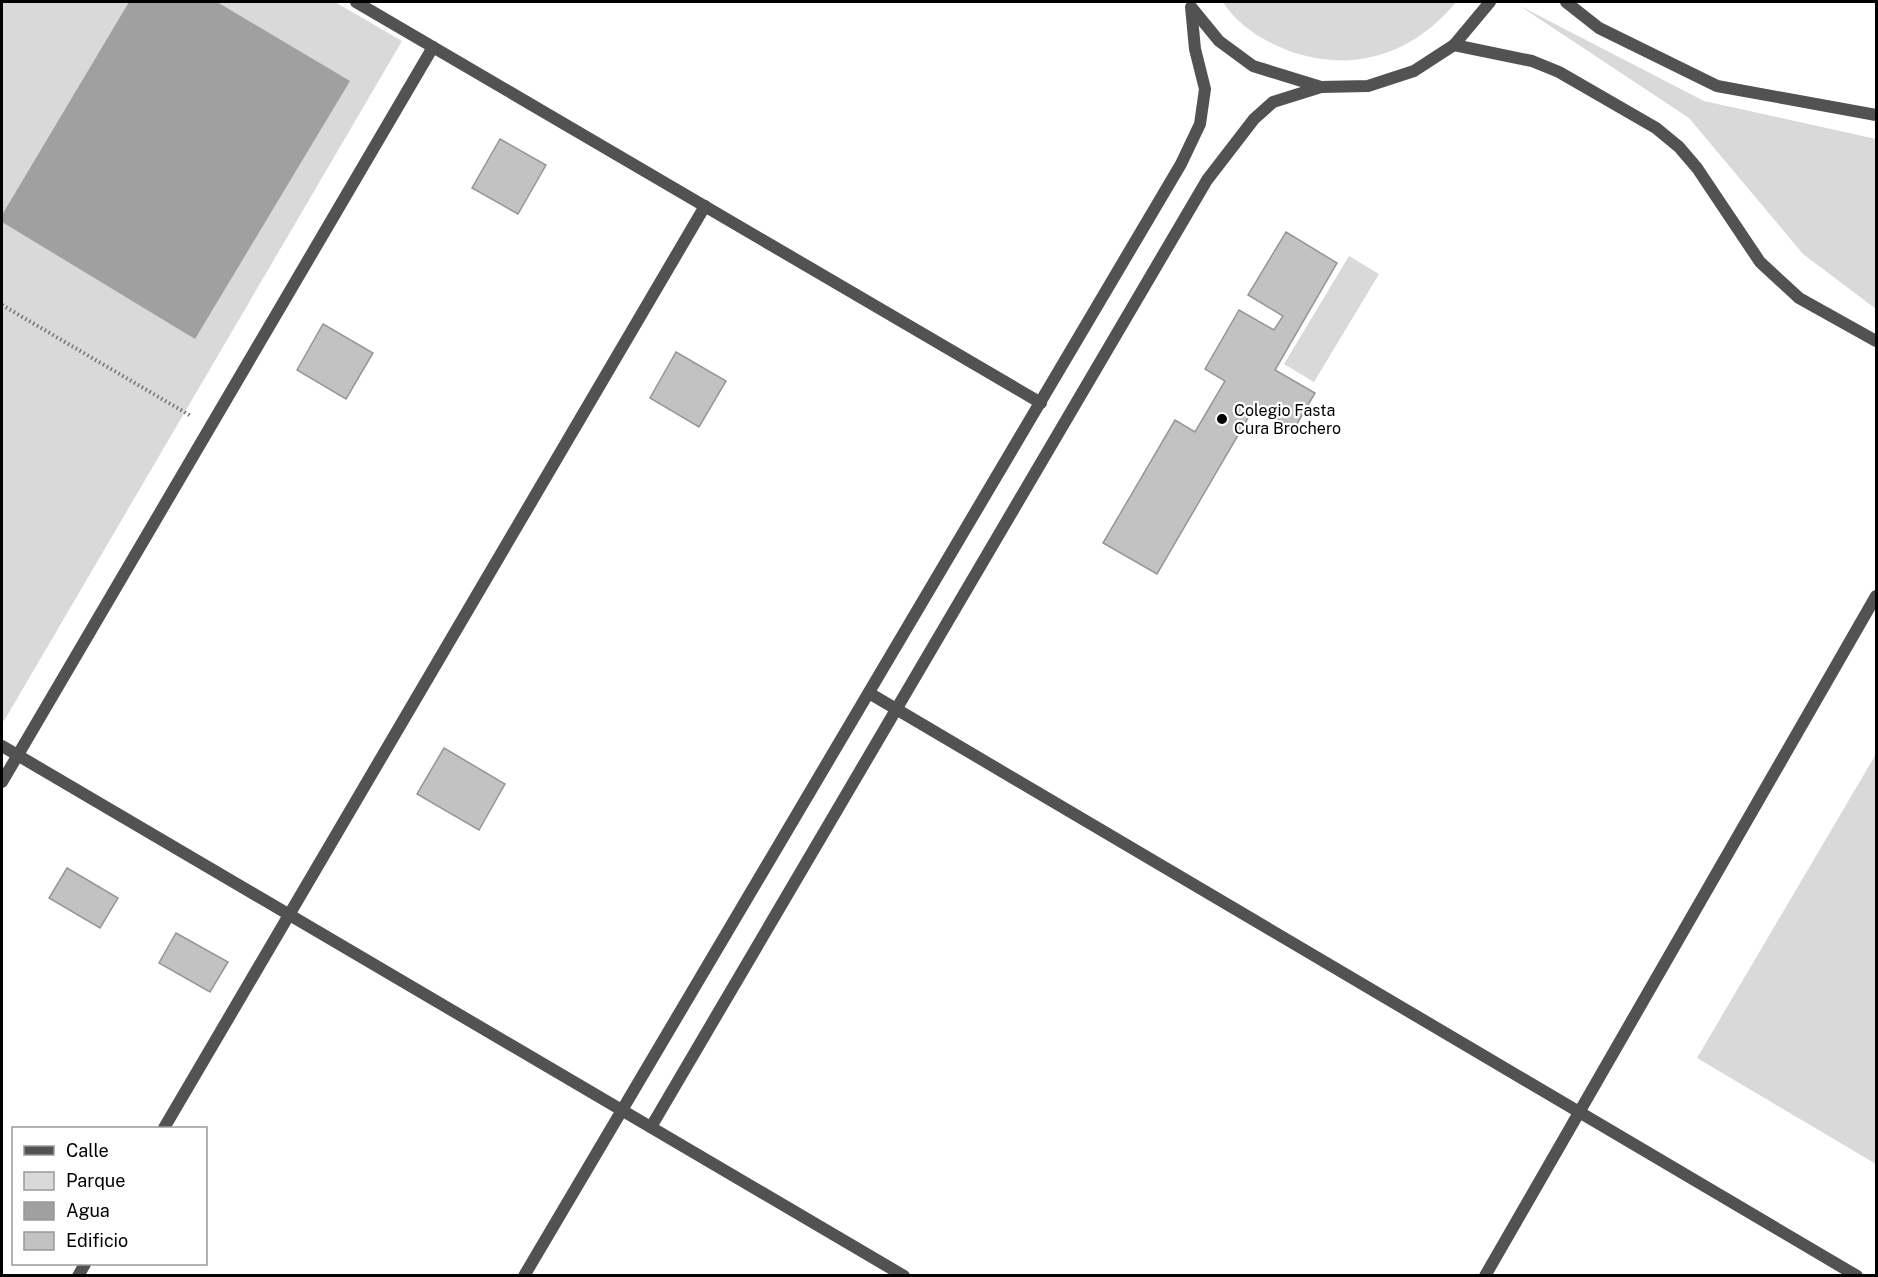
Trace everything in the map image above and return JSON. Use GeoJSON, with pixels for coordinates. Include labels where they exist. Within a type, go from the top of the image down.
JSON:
{"type":"FeatureCollection","features":[{"type":"Feature","properties":{"kind":"street"},"geometry":{"type":"LineString","coordinates":[[356,2],[1041,403]]}},
{"type":"Feature","properties":{"kind":"street"},"geometry":{"type":"LineString","coordinates":[[651,1127],[1207,180],[1254,119],[1273,102],[1321,87],[1368,86],[1414,71],[1454,45],[1490,2]]}},
{"type":"Feature","properties":{"kind":"street"},"geometry":{"type":"LineString","coordinates":[[1566,2],[1599,28],[1717,86],[1876,115]]}},
{"type":"Feature","properties":{"kind":"street"},"geometry":{"type":"LineString","coordinates":[[1190,4],[1219,41],[1254,66],[1321,87]]}},
{"type":"Feature","properties":{"kind":"street"},"geometry":{"type":"LineString","coordinates":[[524,1275],[1181,164],[1200,124],[1205,89],[1195,49],[1190,4]]}},
{"type":"Feature","properties":{"kind":"street"},"geometry":{"type":"LineString","coordinates":[[1454,45],[1532,61],[1559,72],[1656,128],[1679,147],[1697,168],[1760,262],[1799,298],[1876,341]]}},
{"type":"Feature","properties":{"kind":"street"},"geometry":{"type":"LineString","coordinates":[[2,782],[433,47]]}},
{"type":"Feature","properties":{"kind":"street"},"geometry":{"type":"LineString","coordinates":[[165,1127],[705,206]]}},
{"type":"Feature","properties":{"kind":"street"},"geometry":{"type":"LineString","coordinates":[[1485,1275],[1876,596]]}},
{"type":"Feature","properties":{"kind":"street"},"geometry":{"type":"LineString","coordinates":[[869,693],[1857,1275]]}},
{"type":"Feature","properties":{"kind":"street"},"geometry":{"type":"LineString","coordinates":[[2,746],[904,1275]]}},
{"type":"Feature","properties":{"kind":"path"},"geometry":{"type":"LineString","coordinates":[[2,304],[210,427]]}},
{"type":"Feature","properties":{"kind":"green space"},"geometry":{"type":"Polygon","coordinates":[[[2,2],[335,2],[402,41],[4,721],[2,719],[2,2]]]}},
{"type":"Feature","properties":{"kind":"green space"},"geometry":{"type":"Polygon","coordinates":[[[1223,2],[1456,2],[1437,22],[1417,38],[1371,57],[1347,60],[1322,59],[1271,43],[1244,26],[1223,2]]]}},
{"type":"Feature","properties":{"kind":"green space"},"geometry":{"type":"Polygon","coordinates":[[[1520,6],[1704,101],[1876,139],[1876,309],[1803,254],[1689,118],[1520,6]]]}},
{"type":"Feature","properties":{"kind":"green space"},"geometry":{"type":"Polygon","coordinates":[[[1349,256],[1379,274],[1314,382],[1284,364],[1349,256]]]}},
{"type":"Feature","properties":{"kind":"green space"},"geometry":{"type":"Polygon","coordinates":[[[1876,754],[1876,1164],[1697,1058],[1876,754]]]}},
{"type":"Feature","properties":{"kind":"water"},"geometry":{"type":"Polygon","coordinates":[[[129,2],[217,2],[350,81],[195,339],[2,222],[2,215],[129,2]]]}},
{"type":"Feature","properties":{"kind":"building"},"geometry":{"type":"Polygon","coordinates":[[[500,139],[546,165],[518,214],[472,188],[500,139]]]}},
{"type":"Feature","properties":{"kind":"building"},"geometry":{"type":"Polygon","coordinates":[[[1286,232],[1337,263],[1275,370],[1315,393],[1294,429],[1255,406],[1157,574],[1103,543],[1175,420],[1195,432],[1225,381],[1205,369],[1239,310],[1274,330],[1283,316],[1248,295],[1286,232]]]}},
{"type":"Feature","properties":{"kind":"building"},"geometry":{"type":"Polygon","coordinates":[[[323,324],[373,353],[346,399],[297,370],[323,324]]]}},
{"type":"Feature","properties":{"kind":"building"},"geometry":{"type":"Polygon","coordinates":[[[676,352],[726,381],[699,427],[650,398],[676,352]]]}},
{"type":"Feature","properties":{"kind":"building"},"geometry":{"type":"Polygon","coordinates":[[[444,748],[505,784],[479,830],[417,794],[444,748]]]}},
{"type":"Feature","properties":{"kind":"building"},"geometry":{"type":"Polygon","coordinates":[[[67,868],[118,898],[100,928],[49,898],[67,868]]]}},
{"type":"Feature","properties":{"kind":"building"},"geometry":{"type":"Polygon","coordinates":[[[176,933],[228,962],[210,992],[159,963],[176,933]]]}},
{"type":"Feature","properties":{"kind":"place","name":"Colegio Fasta Cura Brochero"},"geometry":{"type":"Point","coordinates":[1222,419]}}]}
